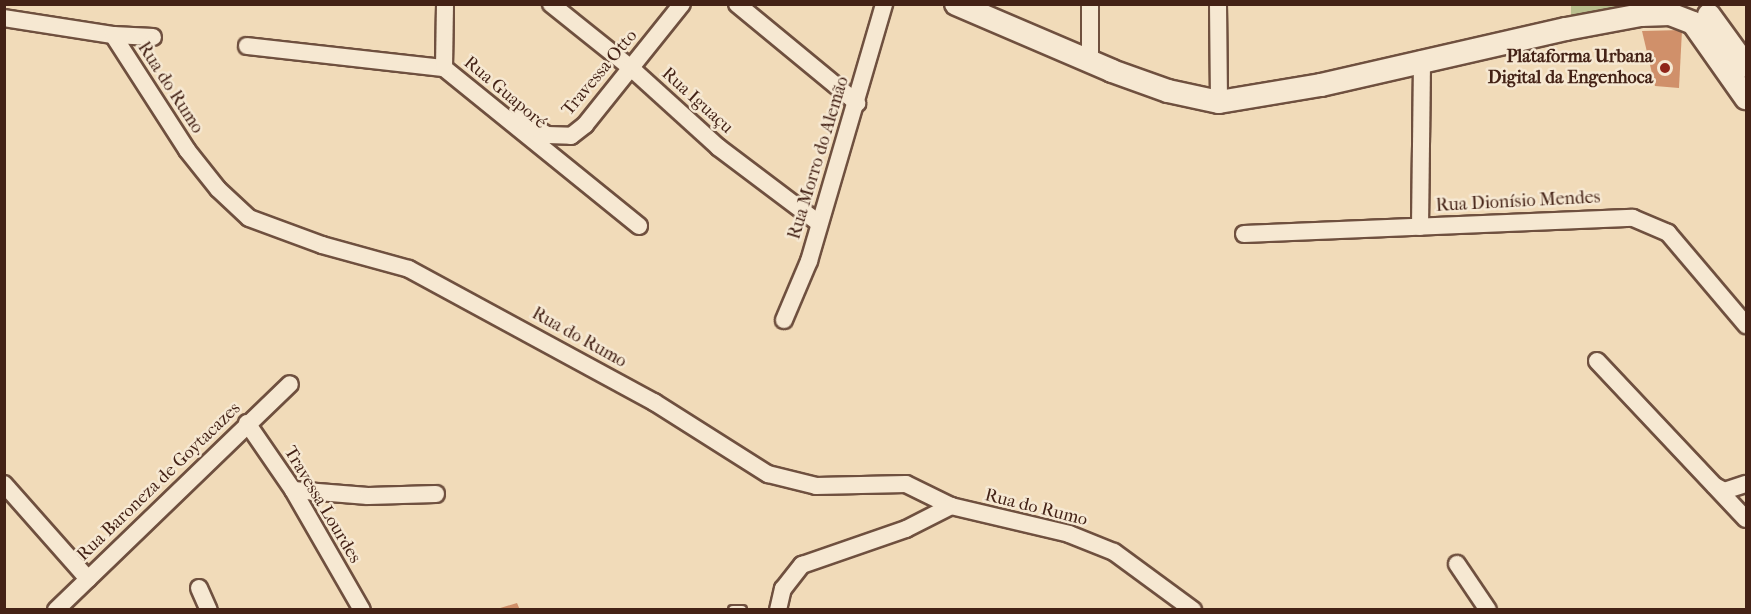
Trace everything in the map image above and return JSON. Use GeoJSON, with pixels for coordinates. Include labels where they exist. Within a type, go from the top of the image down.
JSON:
{"type":"FeatureCollection","features":[{"type":"Feature","properties":{"kind":"main road"},"geometry":{"type":"LineString","coordinates":[[956,4],[1090,62],[1168,91],[1220,102],[1311,88],[1422,59],[1647,10],[1670,14],[1705,14]]}},
{"type":"Feature","properties":{"kind":"main road"},"geometry":{"type":"LineString","coordinates":[[1705,14],[1746,66]]}},
{"type":"Feature","properties":{"kind":"main road"},"geometry":{"type":"LineString","coordinates":[[1705,14],[1746,98]]}},
{"type":"Feature","properties":{"kind":"street"},"geometry":{"type":"LineString","coordinates":[[444,68],[445,4]]}},
{"type":"Feature","properties":{"kind":"street","name":"Rua Iguaçu"},"geometry":{"type":"LineString","coordinates":[[551,4],[631,68],[718,147],[819,223]]}},
{"type":"Feature","properties":{"kind":"street","name":"Travessa Otto"},"geometry":{"type":"LineString","coordinates":[[474,91],[486,94],[547,135],[571,136],[585,125],[682,4]]}},
{"type":"Feature","properties":{"kind":"street"},"geometry":{"type":"LineString","coordinates":[[737,4],[857,104]]}},
{"type":"Feature","properties":{"kind":"street","name":"Rua Morro do Alemão"},"geometry":{"type":"LineString","coordinates":[[784,320],[809,261],[857,104],[884,4]]}},
{"type":"Feature","properties":{"kind":"street"},"geometry":{"type":"LineString","coordinates":[[1089,4],[1090,62]]}},
{"type":"Feature","properties":{"kind":"street"},"geometry":{"type":"LineString","coordinates":[[1218,4],[1220,102]]}},
{"type":"Feature","properties":{"kind":"street","name":"Rua do Rumo"},"geometry":{"type":"LineString","coordinates":[[4,18],[113,35],[187,150],[218,189],[249,218],[322,244],[409,269],[654,402],[768,474],[816,486],[906,484],[951,506],[1090,541],[1114,552],[1193,609]]}},
{"type":"Feature","properties":{"kind":"street"},"geometry":{"type":"LineString","coordinates":[[113,35],[153,37]]}},
{"type":"Feature","properties":{"kind":"street","name":"Rua Guaporé"},"geometry":{"type":"LineString","coordinates":[[247,46],[444,68],[474,91],[481,102],[639,226]]}},
{"type":"Feature","properties":{"kind":"street"},"geometry":{"type":"LineString","coordinates":[[1420,226],[1422,59]]}},
{"type":"Feature","properties":{"kind":"street","name":"Rua Dionísio Mendes"},"geometry":{"type":"LineString","coordinates":[[1244,234],[1621,216],[1646,221],[1668,232],[1746,325]]}},
{"type":"Feature","properties":{"kind":"street"},"geometry":{"type":"LineString","coordinates":[[1597,360],[1746,519]]}},
{"type":"Feature","properties":{"kind":"street","name":"Rua Baroneza de Goytacazes"},"geometry":{"type":"LineString","coordinates":[[64,606],[88,579],[247,423],[290,384]]}},
{"type":"Feature","properties":{"kind":"street","name":"Travessa Lourdes"},"geometry":{"type":"LineString","coordinates":[[247,423],[293,490],[362,609]]}},
{"type":"Feature","properties":{"kind":"street"},"geometry":{"type":"LineString","coordinates":[[4,484],[88,579]]}},
{"type":"Feature","properties":{"kind":"street"},"geometry":{"type":"LineString","coordinates":[[1715,486],[1724,491],[1746,484]]}},
{"type":"Feature","properties":{"kind":"street"},"geometry":{"type":"LineString","coordinates":[[293,490],[368,496],[436,494]]}},
{"type":"Feature","properties":{"kind":"street"},"geometry":{"type":"LineString","coordinates":[[1746,500],[1746,512]]}},
{"type":"Feature","properties":{"kind":"street"},"geometry":{"type":"LineString","coordinates":[[778,609],[783,589],[802,564],[906,529],[951,506]]}},
{"type":"Feature","properties":{"kind":"street"},"geometry":{"type":"LineString","coordinates":[[1457,564],[1488,609]]}},
{"type":"Feature","properties":{"kind":"street"},"geometry":{"type":"LineString","coordinates":[[199,588],[209,609]]}},
{"type":"Feature","properties":{"kind":"lane"},"geometry":{"type":"LineString","coordinates":[[733,609],[742,609]]}},
{"type":"Feature","properties":{"kind":"green space"},"geometry":{"type":"Polygon","coordinates":[[[1571,5],[1644,5],[1571,17],[1571,5]]]}},
{"type":"Feature","properties":{"kind":"building","name":"Plataforma Urbana Digital da Engenhoca"},"geometry":{"type":"Polygon","coordinates":[[[1682,30],[1679,88],[1655,86],[1642,31],[1682,30]]]}},
{"type":"Feature","properties":{"kind":"building"},"geometry":{"type":"Polygon","coordinates":[[[517,603],[520,610],[497,610],[497,609],[517,603]]]}},
{"type":"Feature","properties":{"kind":"place","name":"Plataforma Urbana Digital da Engenhoca"},"geometry":{"type":"Point","coordinates":[1665,68]}}]}
